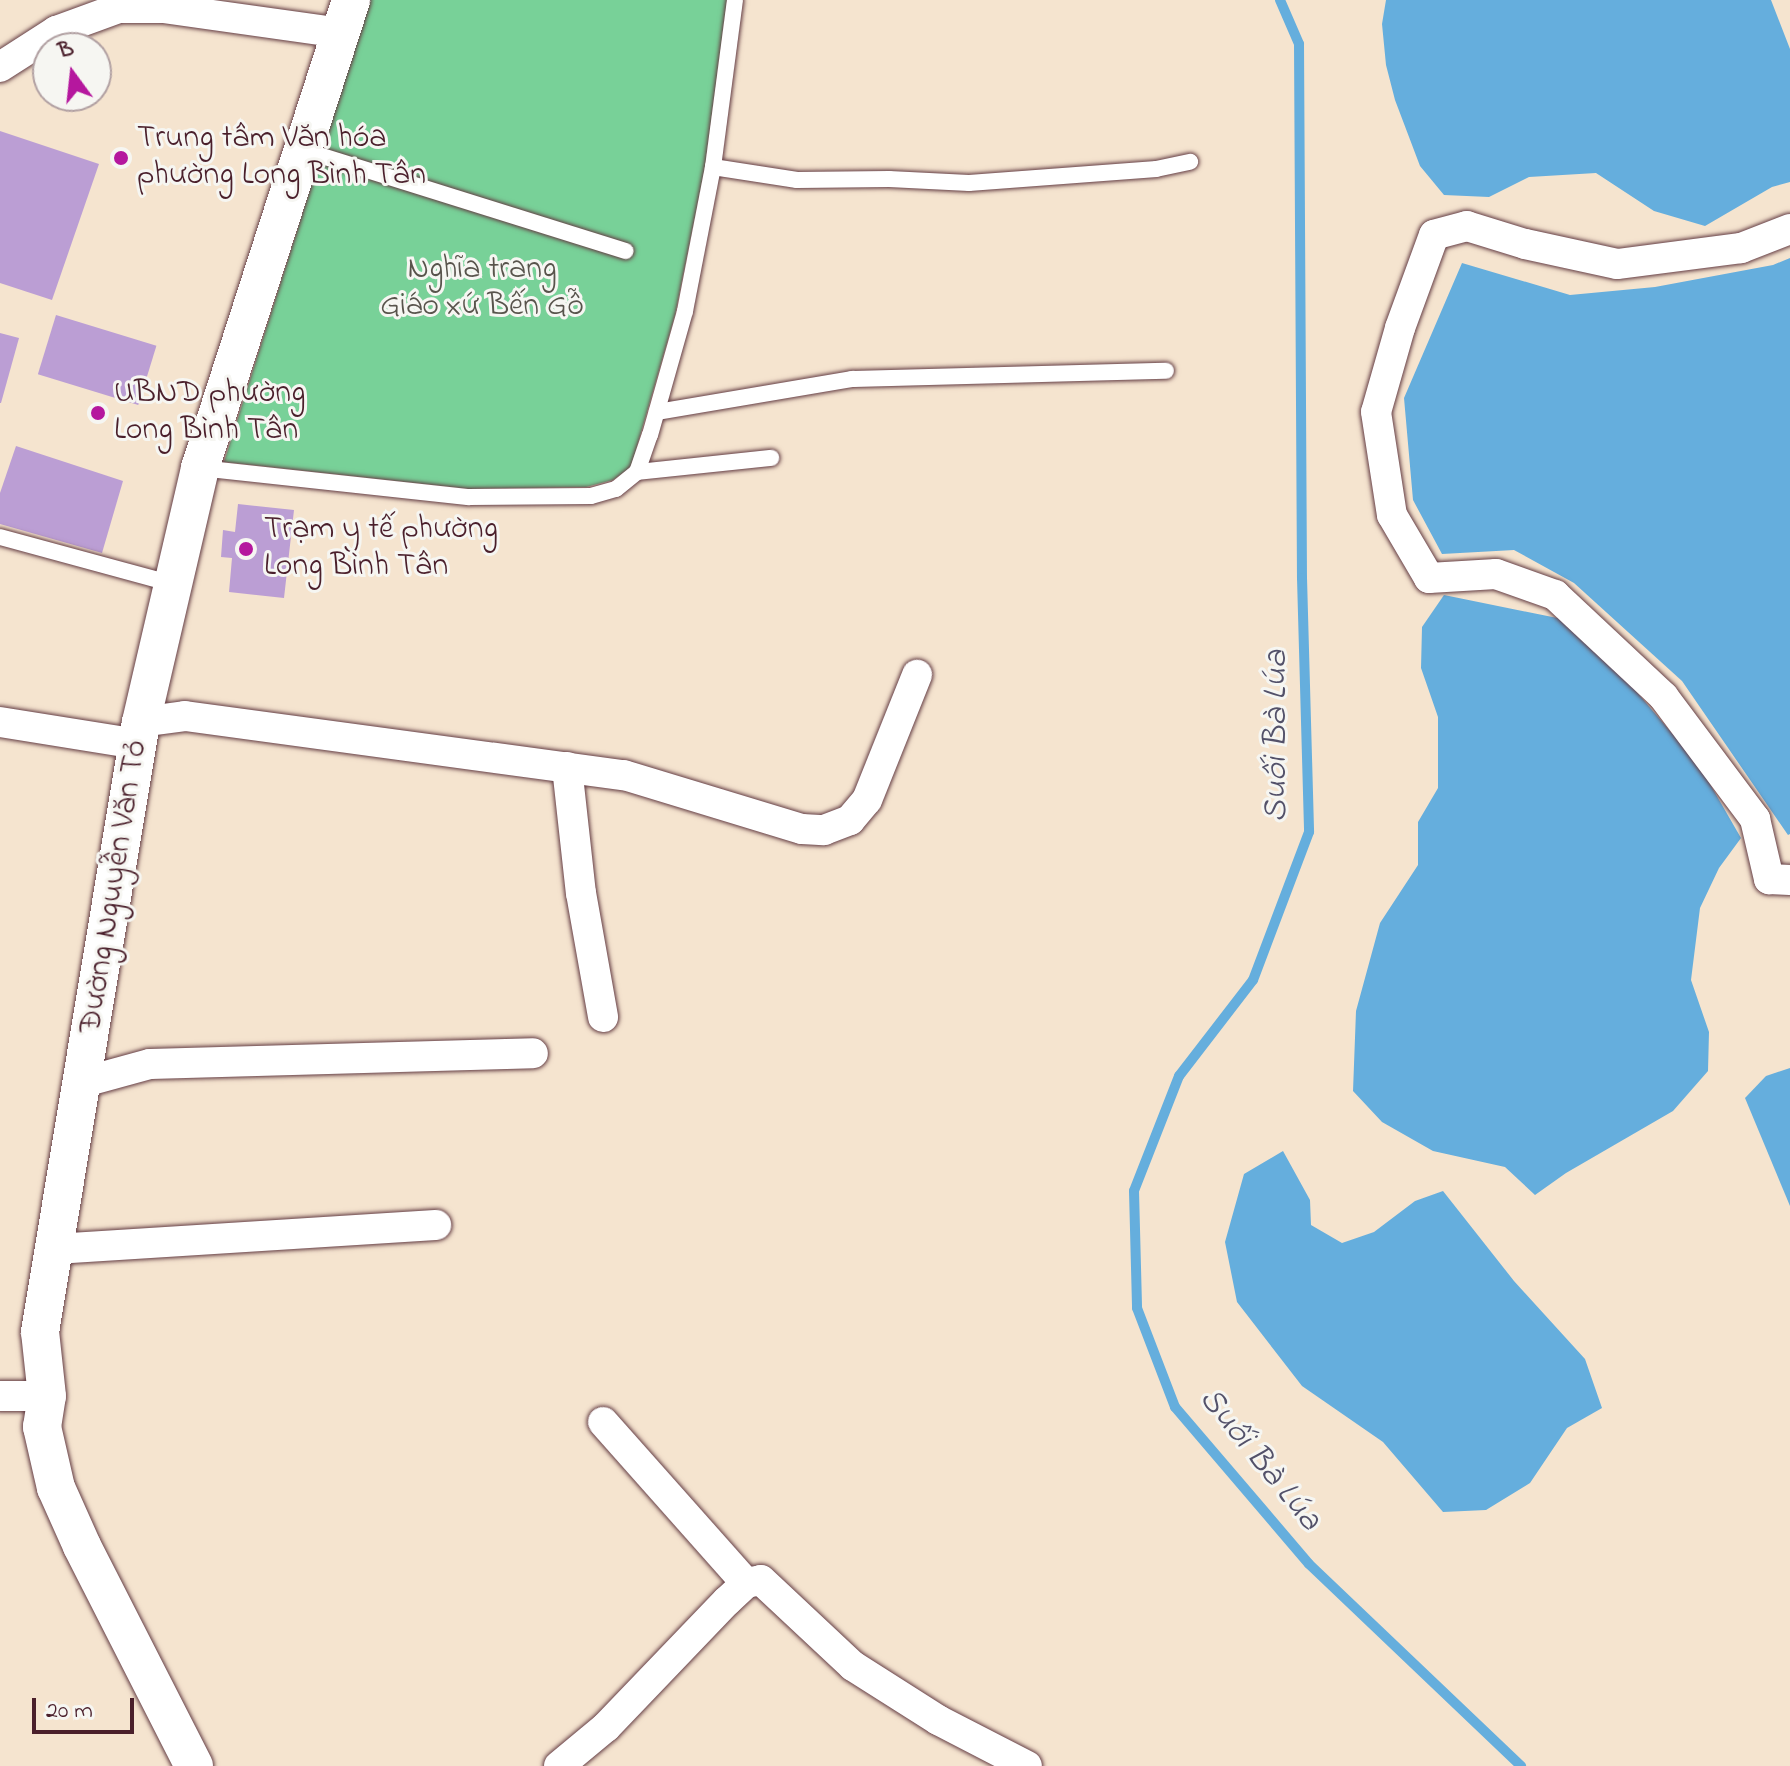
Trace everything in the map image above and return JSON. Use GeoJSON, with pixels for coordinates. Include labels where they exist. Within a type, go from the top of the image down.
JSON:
{"type":"FeatureCollection","features":[{"type":"Feature","properties":{"kind":"street"},"geometry":{"type":"LineString","coordinates":[[0,67],[56,31],[119,8],[346,17]]}},
{"type":"Feature","properties":{"kind":"street","name":"Đường Nguyễn Văn Tỏ"},"geometry":{"type":"LineString","coordinates":[[194,1766],[82,1546],[56,1488],[42,1427],[47,1396],[40,1332],[140,733],[200,468],[346,17]]}},
{"type":"Feature","properties":{"kind":"street"},"geometry":{"type":"LineString","coordinates":[[1790,229],[1741,248],[1617,264],[1525,244],[1467,226],[1434,235],[1400,328],[1376,412],[1392,515],[1429,578],[1496,574],[1555,595],[1663,696],[1755,819],[1769,879],[1790,880]]}},
{"type":"Feature","properties":{"kind":"street"},"geometry":{"type":"LineString","coordinates":[[0,722],[140,733],[185,716],[624,775],[802,829],[824,830],[850,820],[867,800],[917,675]]}},
{"type":"Feature","properties":{"kind":"street"},"geometry":{"type":"LineString","coordinates":[[567,767],[581,893],[603,1017]]}},
{"type":"Feature","properties":{"kind":"street"},"geometry":{"type":"LineString","coordinates":[[84,1082],[150,1064],[533,1053]]}},
{"type":"Feature","properties":{"kind":"street"},"geometry":{"type":"LineString","coordinates":[[54,1249],[436,1225]]}},
{"type":"Feature","properties":{"kind":"street"},"geometry":{"type":"LineString","coordinates":[[0,1396],[47,1396]]}},
{"type":"Feature","properties":{"kind":"street"},"geometry":{"type":"LineString","coordinates":[[603,1422],[746,1583]]}},
{"type":"Feature","properties":{"kind":"street"},"geometry":{"type":"LineString","coordinates":[[559,1766],[606,1727],[746,1583],[761,1580],[853,1666],[938,1720],[1027,1766]]}},
{"type":"Feature","properties":{"kind":"lane"},"geometry":{"type":"LineString","coordinates":[[200,468],[469,497],[591,496],[616,489],[637,472],[685,311],[713,167],[735,0]]}},
{"type":"Feature","properties":{"kind":"lane"},"geometry":{"type":"LineString","coordinates":[[303,150],[626,251]]}},
{"type":"Feature","properties":{"kind":"lane"},"geometry":{"type":"LineString","coordinates":[[713,167],[797,180],[889,179],[969,183],[1156,169],[1190,162]]}},
{"type":"Feature","properties":{"kind":"lane"},"geometry":{"type":"LineString","coordinates":[[657,412],[852,379],[1166,371]]}},
{"type":"Feature","properties":{"kind":"lane"},"geometry":{"type":"LineString","coordinates":[[637,472],[771,458]]}},
{"type":"Feature","properties":{"kind":"lane"},"geometry":{"type":"LineString","coordinates":[[0,537],[174,584]]}},
{"type":"Feature","properties":{"kind":"green space","name":"Nghĩa trang Giáo xứ Bến Gỗ"},"geometry":{"type":"Polygon","coordinates":[[[370,0],[727,0],[705,167],[675,315],[631,467],[613,480],[586,487],[469,489],[224,462],[370,0]]]}},
{"type":"Feature","properties":{"kind":"water"},"geometry":{"type":"Polygon","coordinates":[[[1386,0],[1771,0],[1790,49],[1790,182],[1772,187],[1705,226],[1654,211],[1596,173],[1529,177],[1489,197],[1444,195],[1420,166],[1395,100],[1386,65],[1382,24],[1386,0]]]}},
{"type":"Feature","properties":{"kind":"water"},"geometry":{"type":"Polygon","coordinates":[[[1790,258],[1788,835],[1682,681],[1574,583],[1514,550],[1442,554],[1413,500],[1404,398],[1462,263],[1570,295],[1655,287],[1773,265],[1790,258]]]}},
{"type":"Feature","properties":{"kind":"water"},"geometry":{"type":"Polygon","coordinates":[[[1444,595],[1577,622],[1699,765],[1741,838],[1719,868],[1700,908],[1691,980],[1709,1032],[1708,1071],[1673,1111],[1566,1173],[1535,1195],[1505,1167],[1433,1151],[1382,1122],[1353,1091],[1356,1011],[1380,923],[1418,865],[1418,822],[1438,788],[1438,717],[1421,668],[1422,627],[1444,595]]]}},
{"type":"Feature","properties":{"kind":"water"},"geometry":{"type":"Polygon","coordinates":[[[1790,1068],[1790,1206],[1745,1098],[1766,1076],[1790,1068]]]}},
{"type":"Feature","properties":{"kind":"water"},"geometry":{"type":"Polygon","coordinates":[[[1283,1151],[1310,1200],[1311,1225],[1342,1243],[1374,1232],[1415,1201],[1443,1191],[1514,1281],[1585,1359],[1602,1408],[1567,1428],[1530,1483],[1486,1510],[1443,1512],[1383,1442],[1302,1386],[1237,1302],[1225,1242],[1244,1174],[1283,1151]]]}},
{"type":"Feature","properties":{"kind":"building"},"geometry":{"type":"Polygon","coordinates":[[[0,131],[99,164],[52,300],[0,283],[0,131]]]}},
{"type":"Feature","properties":{"kind":"building"},"geometry":{"type":"Polygon","coordinates":[[[56,315],[156,346],[138,405],[38,374],[56,315]]]}},
{"type":"Feature","properties":{"kind":"building"},"geometry":{"type":"Polygon","coordinates":[[[0,333],[19,338],[1,403],[0,403],[0,333]]]}},
{"type":"Feature","properties":{"kind":"building"},"geometry":{"type":"Polygon","coordinates":[[[16,446],[123,481],[102,553],[0,524],[0,493],[16,446]]]}},
{"type":"Feature","properties":{"kind":"building"},"geometry":{"type":"Polygon","coordinates":[[[238,504],[294,510],[284,598],[229,592],[232,558],[221,557],[223,530],[235,532],[238,504]]]}},
{"type":"Feature","properties":{"kind":"waterway","name":"Suối Bà Lúa"},"geometry":{"type":"LineString","coordinates":[[1280,0],[1299,44],[1302,578],[1309,832],[1253,980],[1179,1076],[1134,1191],[1137,1308],[1175,1407],[1309,1564],[1521,1766]]}},
{"type":"Feature","properties":{"kind":"place","name":"Trung tâm Văn hóa phường Long Bình Tân"},"geometry":{"type":"Point","coordinates":[121,158]}},
{"type":"Feature","properties":{"kind":"place","name":"UBND phường Long Bình Tân"},"geometry":{"type":"Point","coordinates":[98,413]}},
{"type":"Feature","properties":{"kind":"place","name":"Trạm y tế phường Long Bình Tân"},"geometry":{"type":"Point","coordinates":[246,549]}}]}
